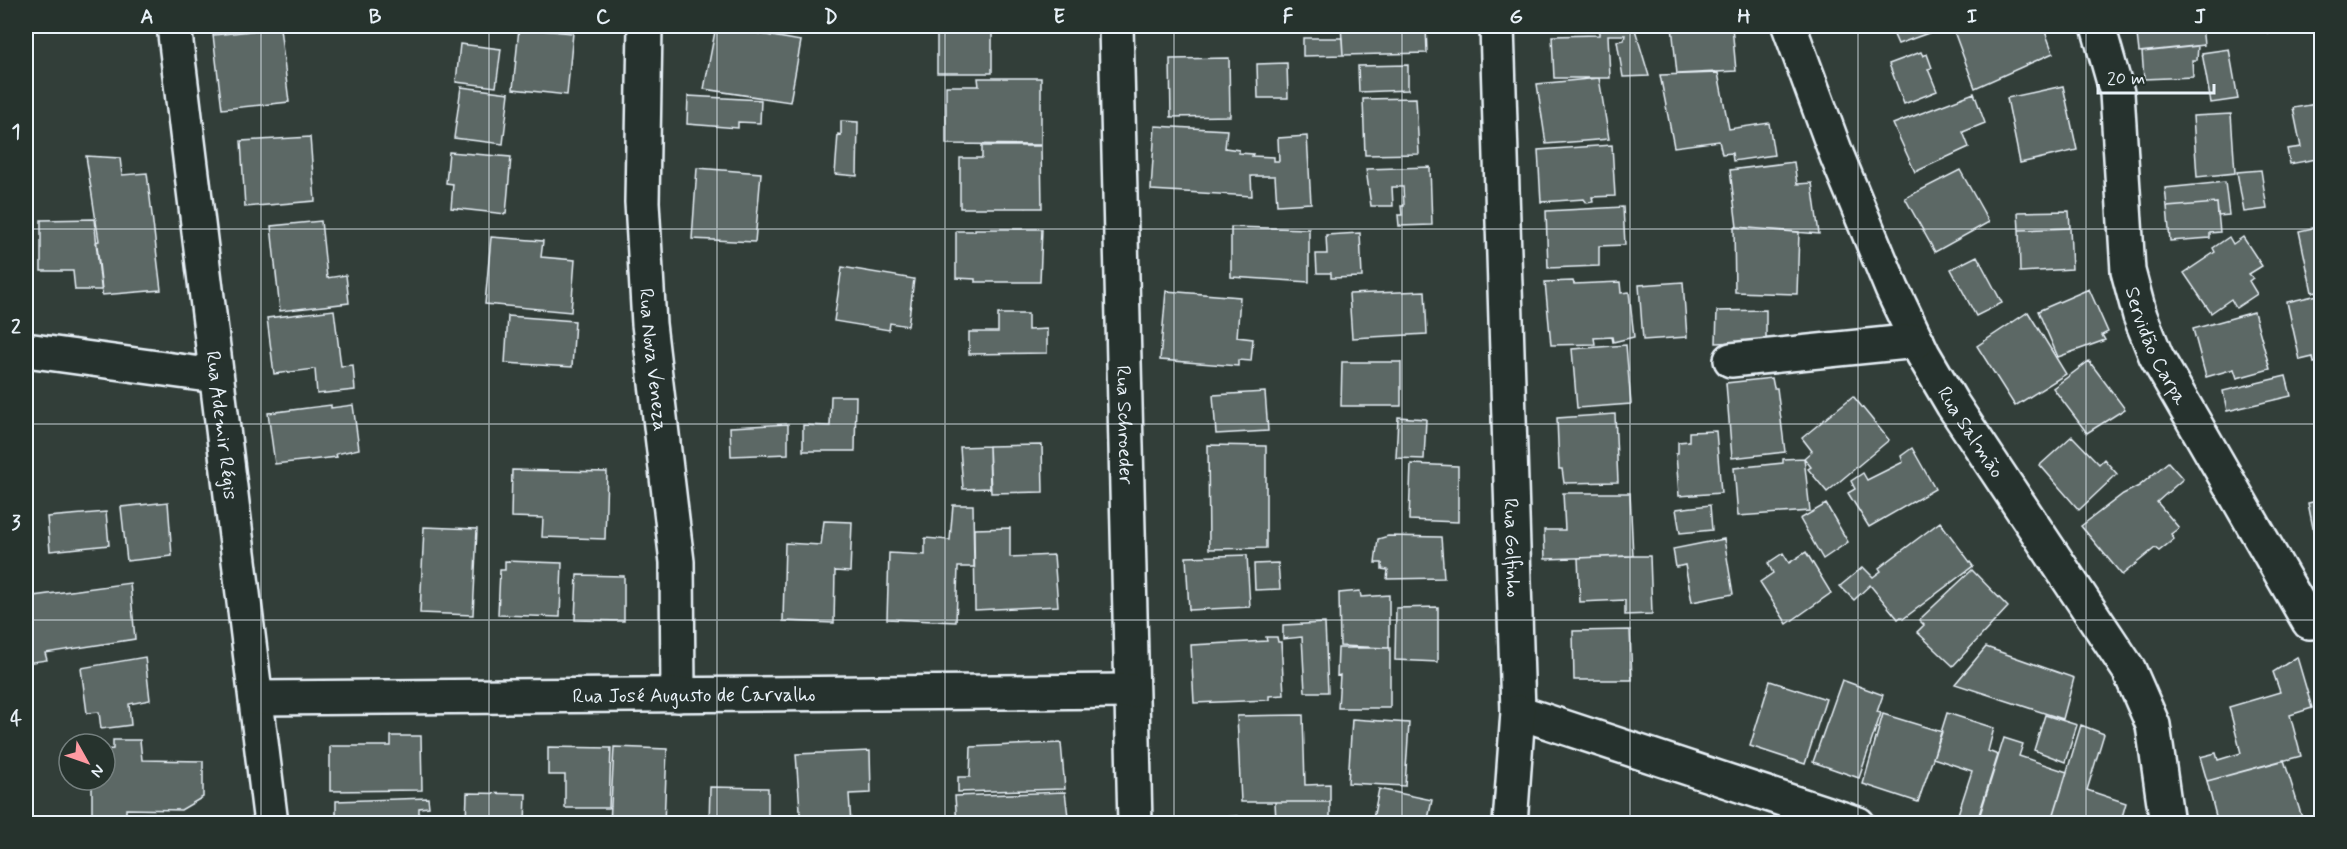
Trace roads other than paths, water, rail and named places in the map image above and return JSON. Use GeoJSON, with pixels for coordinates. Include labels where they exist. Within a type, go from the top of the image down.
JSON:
{"type":"FeatureCollection","features":[{"type":"Feature","properties":{"kind":"street","name":"Rua Ademir Régis"},"geometry":{"type":"LineString","coordinates":[[174,26],[271,824]]}},
{"type":"Feature","properties":{"kind":"street","name":"Rua Nova Veneza"},"geometry":{"type":"LineString","coordinates":[[645,26],[642,202],[649,324],[677,562],[678,694]]}},
{"type":"Feature","properties":{"kind":"street","name":"Rua Schroeder"},"geometry":{"type":"LineString","coordinates":[[1116,26],[1135,824]]}},
{"type":"Feature","properties":{"kind":"street","name":"Rua Golfinho"},"geometry":{"type":"LineString","coordinates":[[1497,26],[1518,712],[1510,824]]}},
{"type":"Feature","properties":{"kind":"street","name":"Rua Salmão"},"geometry":{"type":"LineString","coordinates":[[1789,26],[1841,167],[1892,289],[1917,341],[1953,405],[2128,670],[2153,725],[2167,824]]}},
{"type":"Feature","properties":{"kind":"street","name":"Servidão Carpa"},"geometry":{"type":"LineString","coordinates":[[2098,26],[2117,93],[2128,271],[2140,316],[2157,356],[2309,622],[2322,621]]}},
{"type":"Feature","properties":{"kind":"street"},"geometry":{"type":"LineString","coordinates":[[1731,360],[1917,341]]}},
{"type":"Feature","properties":{"kind":"street"},"geometry":{"type":"LineString","coordinates":[[26,350],[216,376]]}},
{"type":"Feature","properties":{"kind":"street","name":"Rua José Augusto de Carvalho"},"geometry":{"type":"LineString","coordinates":[[256,698],[1131,691]]}},
{"type":"Feature","properties":{"kind":"street"},"geometry":{"type":"LineString","coordinates":[[1518,712],[1858,824]]}}]}
